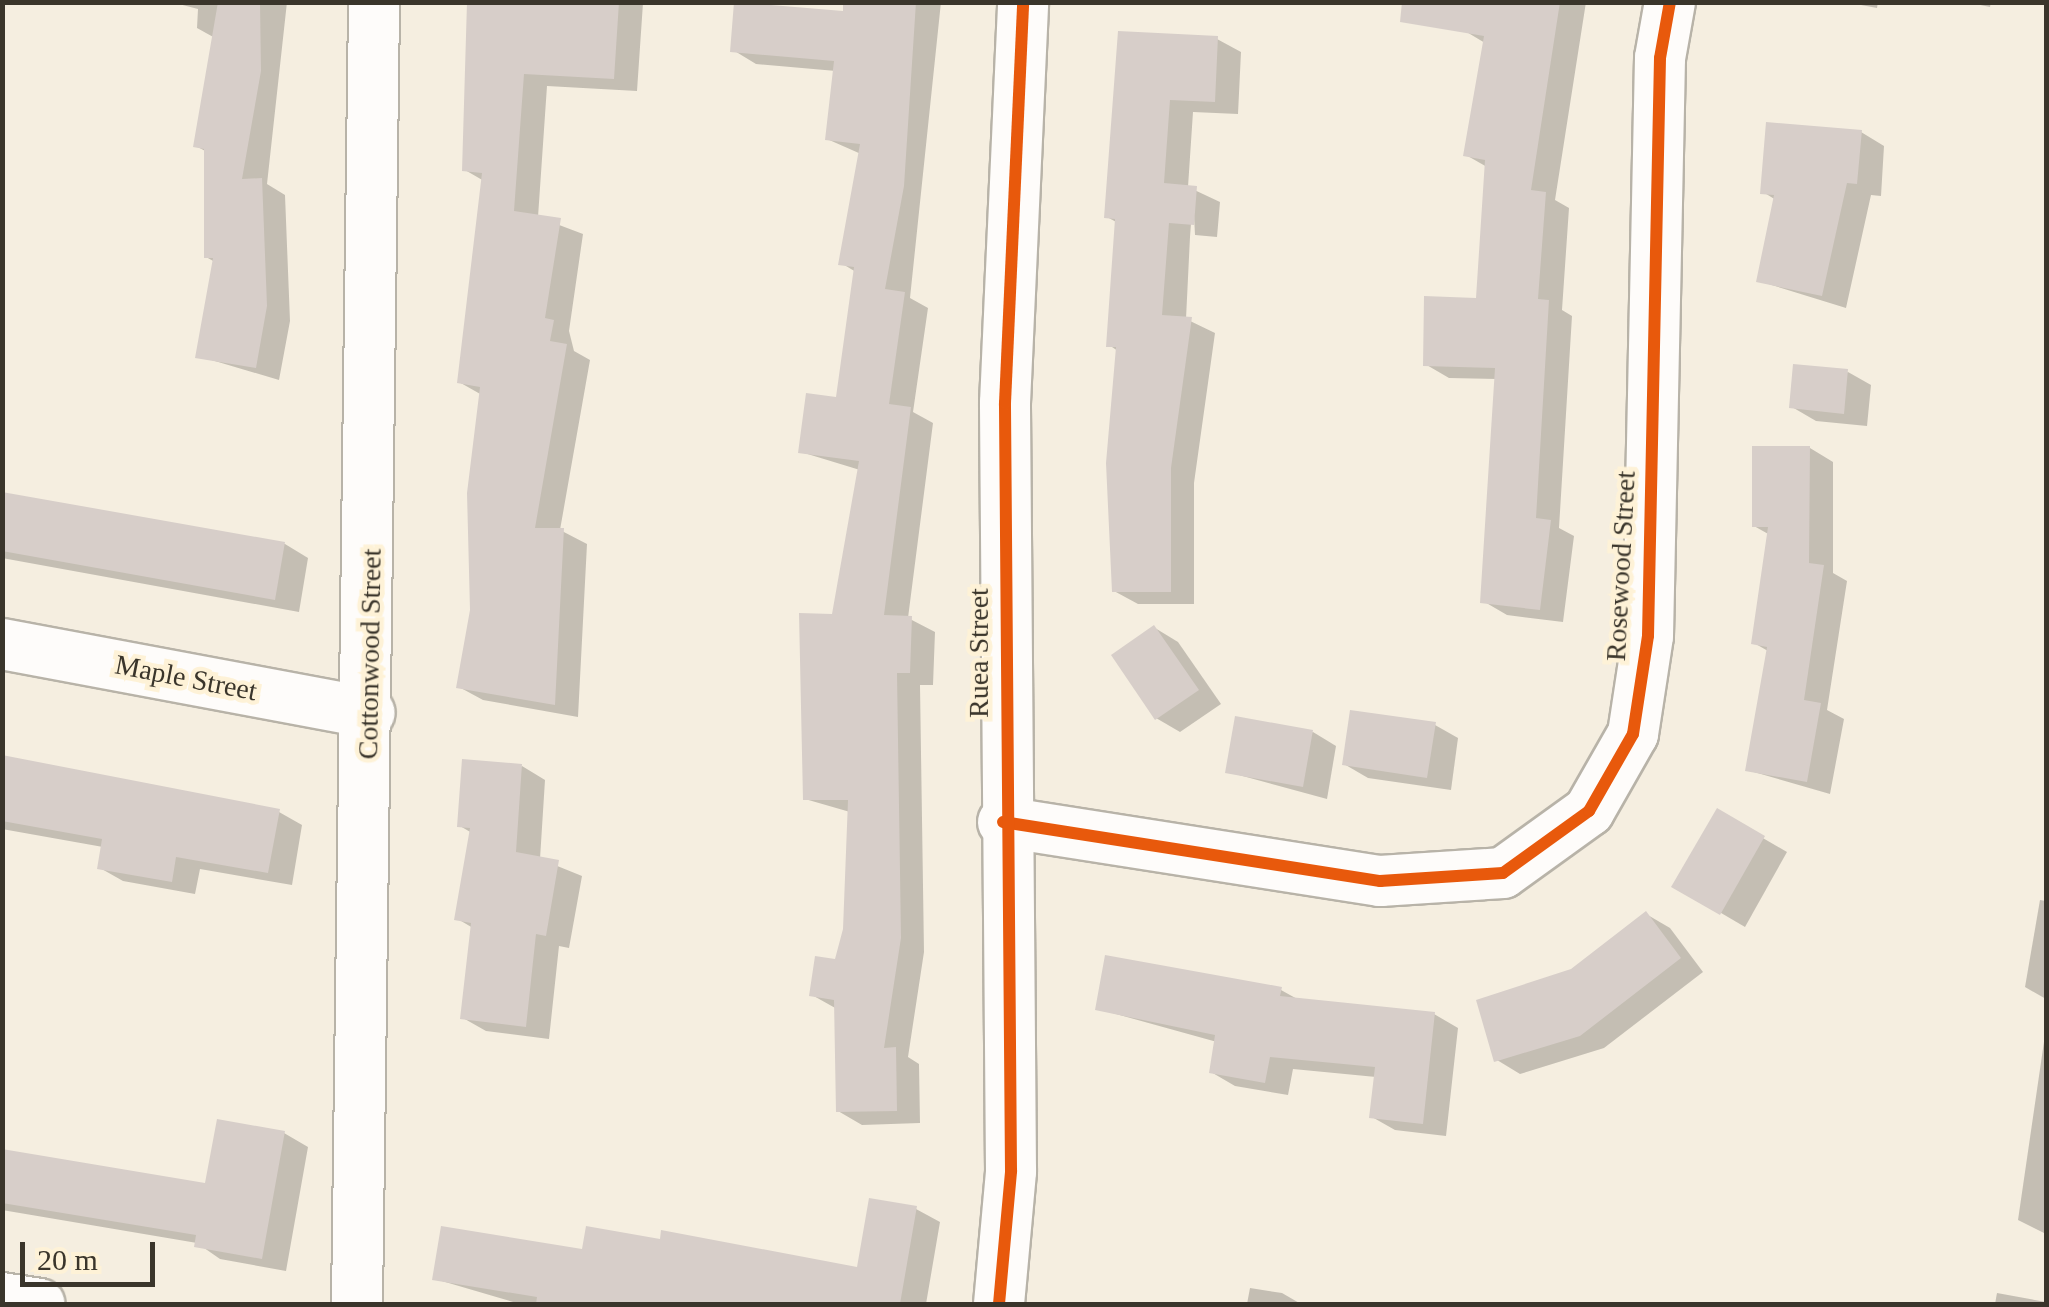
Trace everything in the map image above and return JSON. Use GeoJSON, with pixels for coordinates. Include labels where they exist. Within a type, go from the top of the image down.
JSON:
{"type":"FeatureCollection","features":[{"type":"Feature","properties":{"kind":"street","name":"Cottonwood Street"},"geometry":{"type":"LineString","coordinates":[[357,1304],[370,713],[374,2]]}},
{"type":"Feature","properties":{"kind":"street","name":"Ruea Street"},"geometry":{"type":"LineString","coordinates":[[999,1304],[1011,1171],[1004,822],[1005,402],[1023,2]]}},
{"type":"Feature","properties":{"kind":"street","name":"Rosewood Street"},"geometry":{"type":"LineString","coordinates":[[1004,822],[1380,881],[1502,872],[1589,811],[1632,734],[1648,636],[1660,58],[1670,2]]}},
{"type":"Feature","properties":{"kind":"street","name":"Maple Street"},"geometry":{"type":"LineString","coordinates":[[2,644],[370,713]]}},
{"type":"Feature","properties":{"kind":"street"},"geometry":{"type":"LineString","coordinates":[[2,1298],[40,1304]]}},
{"type":"Feature","properties":{"kind":"building"},"geometry":{"type":"Polygon","coordinates":[[[218,2],[260,2],[261,71],[242,179],[262,178],[267,306],[256,368],[195,358],[213,258],[204,258],[204,149],[193,147],[218,2]]]}},
{"type":"Feature","properties":{"kind":"building"},"geometry":{"type":"Polygon","coordinates":[[[467,2],[619,2],[614,79],[524,74],[514,211],[561,218],[545,318],[554,320],[550,341],[567,344],[535,528],[564,528],[555,705],[456,688],[470,610],[467,493],[480,387],[457,383],[482,173],[462,171],[467,2]]]}},
{"type":"Feature","properties":{"kind":"building"},"geometry":{"type":"Polygon","coordinates":[[[734,2],[843,11],[843,2],[916,2],[904,186],[885,289],[905,292],[889,404],[911,407],[884,615],[912,616],[910,673],[897,673],[901,938],[884,1048],[896,1047],[897,1111],[836,1112],[834,1000],[809,996],[815,956],[835,959],[843,929],[848,800],[803,800],[799,613],[832,614],[859,461],[798,453],[806,393],[836,397],[854,267],[838,265],[860,144],[825,140],[834,61],[730,52],[734,2]]]}},
{"type":"Feature","properties":{"kind":"building"},"geometry":{"type":"Polygon","coordinates":[[[1402,2],[1560,2],[1531,190],[1546,192],[1538,299],[1549,300],[1536,518],[1551,520],[1540,610],[1480,603],[1495,368],[1423,366],[1424,296],[1476,298],[1485,160],[1463,156],[1484,36],[1400,22],[1402,2]]]}},
{"type":"Feature","properties":{"kind":"building"},"geometry":{"type":"Polygon","coordinates":[[[1118,31],[1218,36],[1215,102],[1170,100],[1164,183],[1197,186],[1194,225],[1169,223],[1162,315],[1192,317],[1171,468],[1171,592],[1112,592],[1106,463],[1116,347],[1106,347],[1115,219],[1104,218],[1118,31]]]}},
{"type":"Feature","properties":{"kind":"building"},"geometry":{"type":"Polygon","coordinates":[[[1766,122],[1862,130],[1857,184],[1847,183],[1822,296],[1756,282],[1774,195],[1760,194],[1766,122]]]}},
{"type":"Feature","properties":{"kind":"building"},"geometry":{"type":"Polygon","coordinates":[[[1793,364],[1848,369],[1844,414],[1789,408],[1793,364]]]}},
{"type":"Feature","properties":{"kind":"building"},"geometry":{"type":"Polygon","coordinates":[[[1752,446],[1810,446],[1809,563],[1824,565],[1804,700],[1821,703],[1807,782],[1745,771],[1767,647],[1751,644],[1768,527],[1752,527],[1752,446]]]}},
{"type":"Feature","properties":{"kind":"building"},"geometry":{"type":"Polygon","coordinates":[[[2,492],[285,542],[275,600],[2,551],[2,492]]]}},
{"type":"Feature","properties":{"kind":"building"},"geometry":{"type":"Polygon","coordinates":[[[1154,625],[1199,690],[1155,720],[1111,655],[1154,625]]]}},
{"type":"Feature","properties":{"kind":"building"},"geometry":{"type":"Polygon","coordinates":[[[1350,710],[1436,722],[1427,778],[1342,765],[1350,710]]]}},
{"type":"Feature","properties":{"kind":"building"},"geometry":{"type":"Polygon","coordinates":[[[1235,716],[1313,730],[1303,787],[1225,773],[1235,716]]]}},
{"type":"Feature","properties":{"kind":"building"},"geometry":{"type":"Polygon","coordinates":[[[2,755],[280,809],[268,873],[176,857],[172,882],[97,869],[102,839],[2,821],[2,755]]]}},
{"type":"Feature","properties":{"kind":"building"},"geometry":{"type":"Polygon","coordinates":[[[462,759],[522,764],[516,852],[559,860],[546,936],[536,934],[526,1027],[460,1019],[471,923],[454,920],[470,828],[457,827],[462,759]]]}},
{"type":"Feature","properties":{"kind":"building"},"geometry":{"type":"Polygon","coordinates":[[[1717,808],[1765,836],[1720,915],[1671,887],[1717,808]]]}},
{"type":"Feature","properties":{"kind":"building"},"geometry":{"type":"Polygon","coordinates":[[[1646,911],[1681,958],[1580,1036],[1494,1062],[1476,1000],[1571,969],[1646,911]]]}},
{"type":"Feature","properties":{"kind":"building"},"geometry":{"type":"Polygon","coordinates":[[[1105,955],[1282,987],[1280,996],[1435,1012],[1423,1124],[1369,1118],[1375,1067],[1270,1057],[1265,1083],[1209,1073],[1215,1035],[1095,1010],[1105,955]]]}},
{"type":"Feature","properties":{"kind":"building"},"geometry":{"type":"Polygon","coordinates":[[[217,1119],[285,1131],[262,1259],[194,1247],[196,1235],[2,1203],[2,1149],[205,1183],[217,1119]]]}},
{"type":"Feature","properties":{"kind":"building"},"geometry":{"type":"Polygon","coordinates":[[[869,1198],[917,1206],[900,1304],[536,1304],[537,1297],[432,1280],[441,1226],[582,1249],[586,1226],[660,1239],[661,1230],[857,1267],[869,1198]]]}},
{"type":"Feature","properties":{"kind":"cycle path"},"geometry":{"type":"LineString","coordinates":[[999,1304],[1011,1171],[1005,403],[1023,2]]}},
{"type":"Feature","properties":{"kind":"cycle path"},"geometry":{"type":"LineString","coordinates":[[1003,822],[1380,881],[1503,873],[1589,811],[1633,734],[1648,636],[1660,58],[1670,2]]}}]}
